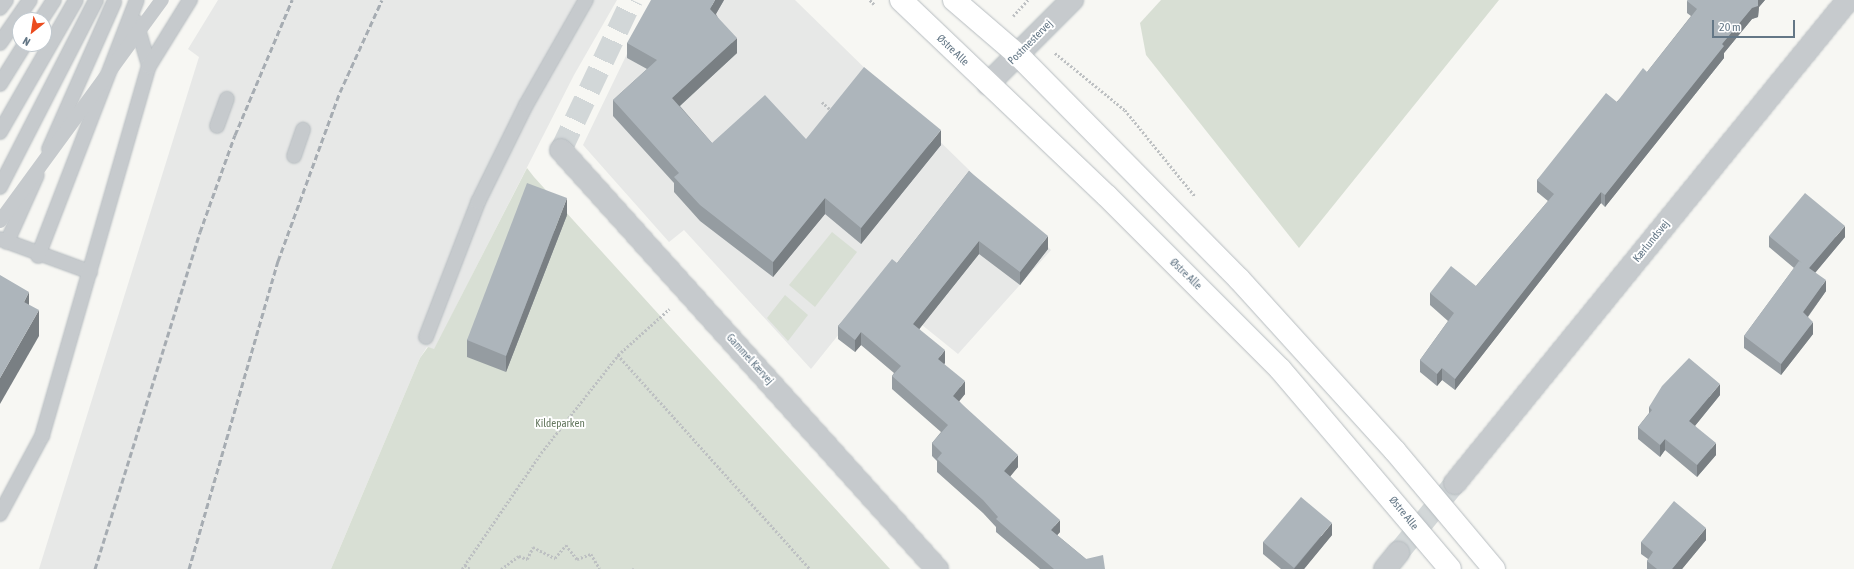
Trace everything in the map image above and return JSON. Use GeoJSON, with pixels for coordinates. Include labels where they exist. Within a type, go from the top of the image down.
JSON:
{"type":"FeatureCollection","features":[{"type":"Feature","properties":{"kind":"street","name":"Østre Alle"},"geometry":{"type":"LineString","coordinates":[[901,0],[1280,369],[1450,569]]}},
{"type":"Feature","properties":{"kind":"street"},"geometry":{"type":"LineString","coordinates":[[954,0],[1018,55],[1289,333],[1494,569]]}},
{"type":"Feature","properties":{"kind":"street","name":"Postmestervej"},"geometry":{"type":"LineString","coordinates":[[988,84],[1072,0]]}},
{"type":"Feature","properties":{"kind":"street","name":"Kærlundsvej"},"geometry":{"type":"LineString","coordinates":[[1455,483],[1848,0]]}},
{"type":"Feature","properties":{"kind":"street","name":"Gammel Kærvej"},"geometry":{"type":"LineString","coordinates":[[561,150],[937,569]]}},
{"type":"Feature","properties":{"kind":"lane"},"geometry":{"type":"LineString","coordinates":[[0,8],[6,0]]}},
{"type":"Feature","properties":{"kind":"lane"},"geometry":{"type":"LineString","coordinates":[[0,42],[30,0]]}},
{"type":"Feature","properties":{"kind":"lane"},"geometry":{"type":"LineString","coordinates":[[46,12],[54,0]]}},
{"type":"Feature","properties":{"kind":"lane"},"geometry":{"type":"LineString","coordinates":[[0,132],[76,0]]}},
{"type":"Feature","properties":{"kind":"lane"},"geometry":{"type":"LineString","coordinates":[[0,187],[96,0]]}},
{"type":"Feature","properties":{"kind":"lane"},"geometry":{"type":"LineString","coordinates":[[0,222],[162,0]]}},
{"type":"Feature","properties":{"kind":"lane"},"geometry":{"type":"LineString","coordinates":[[0,514],[42,436],[149,66],[190,0]]}},
{"type":"Feature","properties":{"kind":"lane"},"geometry":{"type":"LineString","coordinates":[[426,337],[478,202],[526,105],[586,0]]}},
{"type":"Feature","properties":{"kind":"lane"},"geometry":{"type":"LineString","coordinates":[[90,272],[38,256],[3,241],[109,1],[135,4]]}},
{"type":"Feature","properties":{"kind":"lane"},"geometry":{"type":"LineString","coordinates":[[135,4],[149,66]]}},
{"type":"Feature","properties":{"kind":"lane"},"geometry":{"type":"LineString","coordinates":[[38,256],[135,4]]}},
{"type":"Feature","properties":{"kind":"lane"},"geometry":{"type":"LineString","coordinates":[[0,84],[20,52]]}},
{"type":"Feature","properties":{"kind":"lane"},"geometry":{"type":"LineString","coordinates":[[217,126],[228,99]]}},
{"type":"Feature","properties":{"kind":"lane"},"geometry":{"type":"LineString","coordinates":[[294,156],[303,130]]}},
{"type":"Feature","properties":{"kind":"path"},"geometry":{"type":"LineString","coordinates":[[1012,17],[1028,0]]}},
{"type":"Feature","properties":{"kind":"path"},"geometry":{"type":"LineString","coordinates":[[822,102],[838,115]]}},
{"type":"Feature","properties":{"kind":"path"},"geometry":{"type":"LineString","coordinates":[[462,569],[541,454],[618,356],[689,291]]}},
{"type":"Feature","properties":{"kind":"path"},"geometry":{"type":"LineString","coordinates":[[618,356],[810,569]]}},
{"type":"Feature","properties":{"kind":"path"},"geometry":{"type":"LineString","coordinates":[[501,569],[519,556],[527,559],[534,547],[554,558],[566,545],[577,559],[591,554],[600,569]]}},
{"type":"Feature","properties":{"kind":"path"},"geometry":{"type":"LineString","coordinates":[[465,565],[470,569]]}},
{"type":"Feature","properties":{"kind":"shaded area"},"geometry":{"type":"Polygon","coordinates":[[[218,0],[617,0],[574,75],[434,350],[427,347],[420,358],[331,569],[39,569],[199,57],[188,49],[218,0]]]}},
{"type":"Feature","properties":{"kind":"shaded area"},"geometry":{"type":"Polygon","coordinates":[[[653,0],[795,0],[1051,250],[958,354],[901,308],[868,298],[811,369],[684,230],[669,242],[583,145],[653,0]]]}},
{"type":"Feature","properties":{"kind":"green space"},"geometry":{"type":"Polygon","coordinates":[[[1161,0],[1499,0],[1299,248],[1146,55],[1140,23],[1161,0]]]}},
{"type":"Feature","properties":{"kind":"green space","name":"Kildeparken"},"geometry":{"type":"Polygon","coordinates":[[[527,168],[890,569],[331,569],[420,358],[428,347],[434,349],[527,168]]]}},
{"type":"Feature","properties":{"kind":"green space"},"geometry":{"type":"Polygon","coordinates":[[[832,232],[857,252],[815,307],[789,285],[832,232]]]}},
{"type":"Feature","properties":{"kind":"green space"},"geometry":{"type":"Polygon","coordinates":[[[785,295],[808,315],[788,341],[767,318],[785,295]]]}},
{"type":"Feature","properties":{"kind":"building"},"geometry":{"type":"Polygon","coordinates":[[[651,0],[715,0],[710,9],[737,38],[672,98],[712,143],[765,95],[806,139],[864,67],[941,130],[861,228],[825,198],[773,262],[700,205],[674,177],[679,173],[613,100],[657,60],[627,43],[651,0]]]}},
{"type":"Feature","properties":{"kind":"building"},"geometry":{"type":"Polygon","coordinates":[[[1758,0],[1758,6],[1752,8],[1722,44],[1724,46],[1605,195],[1601,192],[1455,379],[1442,368],[1437,374],[1420,360],[1454,313],[1430,293],[1451,266],[1476,286],[1554,194],[1537,180],[1606,93],[1617,102],[1643,68],[1647,72],[1697,9],[1687,1],[1758,0]]]}},
{"type":"Feature","properties":{"kind":"building"},"geometry":{"type":"Polygon","coordinates":[[[969,171],[1048,236],[1020,272],[979,241],[913,324],[945,350],[938,359],[965,381],[953,396],[1018,455],[1004,471],[1060,520],[1051,530],[1086,559],[1103,555],[1105,569],[1054,569],[996,519],[998,517],[983,500],[937,459],[942,453],[932,443],[948,425],[892,376],[901,366],[861,332],[855,340],[838,326],[892,259],[897,263],[969,171]]]}},
{"type":"Feature","properties":{"kind":"building"},"geometry":{"type":"Polygon","coordinates":[[[527,183],[567,198],[506,356],[467,340],[527,183]]]}},
{"type":"Feature","properties":{"kind":"building"},"geometry":{"type":"Polygon","coordinates":[[[1805,193],[1845,226],[1809,268],[1826,280],[1803,312],[1813,322],[1781,364],[1744,336],[1799,261],[1802,263],[1769,236],[1805,193]]]}},
{"type":"Feature","properties":{"kind":"building"},"geometry":{"type":"Polygon","coordinates":[[[0,275],[29,292],[24,302],[39,310],[0,378],[0,275]]]}},
{"type":"Feature","properties":{"kind":"building"},"geometry":{"type":"Polygon","coordinates":[[[1689,358],[1720,384],[1689,421],[1716,443],[1697,465],[1665,439],[1660,445],[1638,427],[1652,410],[1649,407],[1662,386],[1689,358]]]}},
{"type":"Feature","properties":{"kind":"building"},"geometry":{"type":"Polygon","coordinates":[[[1301,497],[1332,523],[1294,568],[1263,542],[1301,497]]]}},
{"type":"Feature","properties":{"kind":"building"},"geometry":{"type":"Polygon","coordinates":[[[1674,501],[1706,528],[1672,569],[1657,569],[1647,561],[1653,552],[1641,542],[1674,501]]]}},
{"type":"Feature","properties":{"kind":"tunnel"},"geometry":{"type":"LineString","coordinates":[[561,150],[632,0]]}},
{"type":"Feature","properties":{"kind":"tunnel"},"geometry":{"type":"LineString","coordinates":[[1398,553],[1455,483]]}},
{"type":"Feature","properties":{"kind":"railway"},"geometry":{"type":"LineString","coordinates":[[95,569],[200,232],[235,135],[292,0]]}},
{"type":"Feature","properties":{"kind":"railway"},"geometry":{"type":"LineString","coordinates":[[189,569],[278,261],[340,92],[382,0]]}}]}
